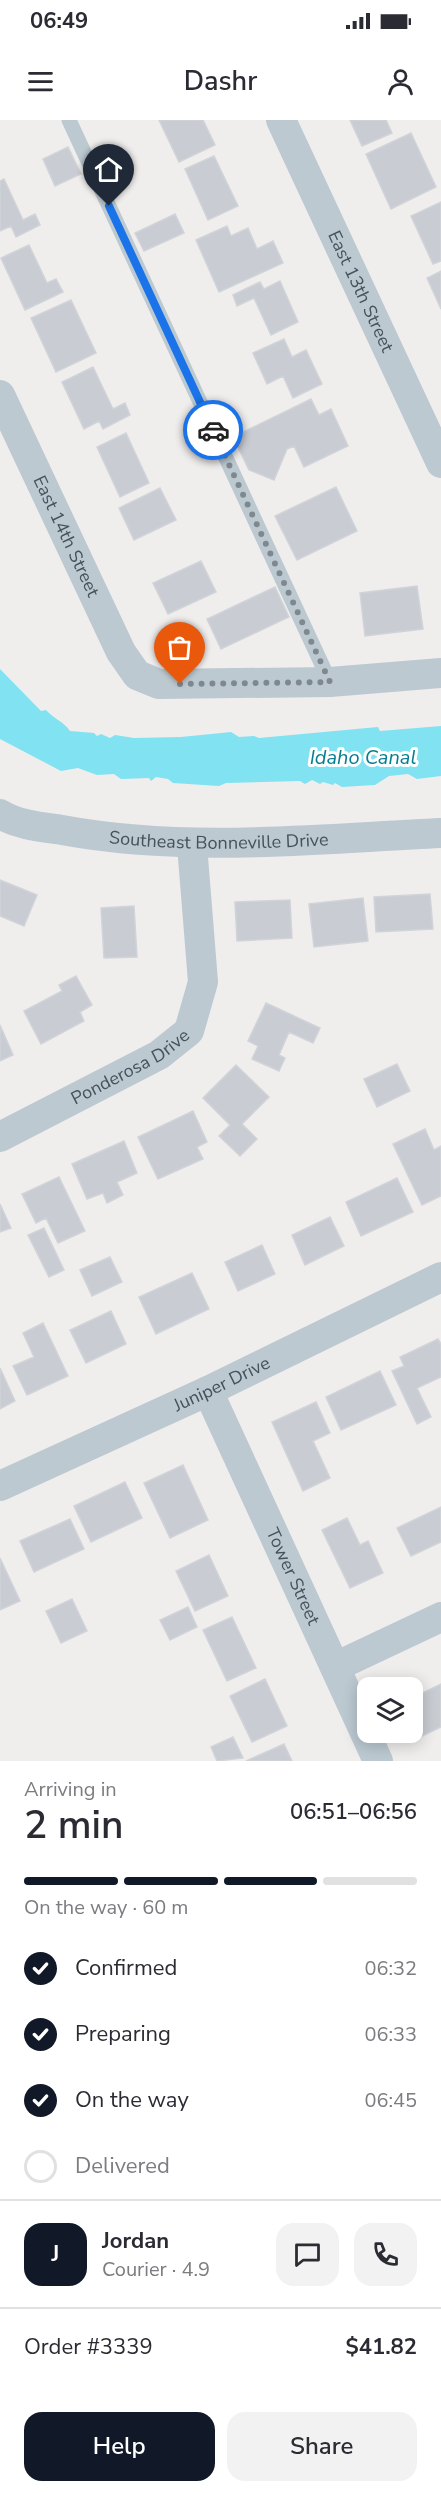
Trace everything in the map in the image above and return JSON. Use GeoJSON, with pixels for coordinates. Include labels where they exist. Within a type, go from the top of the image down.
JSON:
{"type":"FeatureCollection","features":[{"type":"Feature","properties":{"kind":"street","name":"East 13th Street"},"geometry":{"type":"LineString","coordinates":[[281,120],[441,463]]}},
{"type":"Feature","properties":{"kind":"street","name":"East 14th Street"},"geometry":{"type":"LineString","coordinates":[[0,394],[121,652],[137,675],[159,684],[330,682]]}},
{"type":"Feature","properties":{"kind":"street"},"geometry":{"type":"LineString","coordinates":[[330,682],[441,672]]}},
{"type":"Feature","properties":{"kind":"street","name":"Southeast Bonneville Drive"},"geometry":{"type":"LineString","coordinates":[[0,814],[25,824],[111,839],[192,845],[441,832]]}},
{"type":"Feature","properties":{"kind":"street","name":"Ponderosa Drive"},"geometry":{"type":"LineString","coordinates":[[0,1137],[159,1055],[189,1031],[203,982],[192,845]]}},
{"type":"Feature","properties":{"kind":"street","name":"Juniper Drive"},"geometry":{"type":"LineString","coordinates":[[0,1486],[208,1391],[441,1277]]}},
{"type":"Feature","properties":{"kind":"street","name":"Tower Street"},"geometry":{"type":"LineString","coordinates":[[208,1391],[378,1761]]}},
{"type":"Feature","properties":{"kind":"street"},"geometry":{"type":"LineString","coordinates":[[335,1667],[441,1617]]}},
{"type":"Feature","properties":{"kind":"lane"},"geometry":{"type":"LineString","coordinates":[[69,120],[330,682]]}},
{"type":"Feature","properties":{"kind":"water","name":"Idaho Canal"},"geometry":{"type":"Polygon","coordinates":[[[0,669],[41,711],[46,710],[70,731],[94,733],[97,736],[101,734],[110,738],[115,735],[134,738],[181,737],[231,732],[239,737],[259,738],[378,727],[380,731],[441,726],[441,776],[417,779],[408,774],[389,776],[375,785],[342,787],[335,783],[333,785],[323,782],[320,784],[312,780],[305,784],[300,781],[226,783],[219,786],[173,783],[168,779],[156,777],[151,781],[149,778],[121,779],[114,774],[97,775],[78,768],[61,771],[0,739],[0,669]]]}},
{"type":"Feature","properties":{"kind":"building"},"geometry":{"type":"Polygon","coordinates":[[[159,120],[203,120],[215,145],[179,162],[159,120]]]}},
{"type":"Feature","properties":{"kind":"building"},"geometry":{"type":"Polygon","coordinates":[[[350,120],[386,120],[392,133],[362,146],[350,120]]]}},
{"type":"Feature","properties":{"kind":"building"},"geometry":{"type":"Polygon","coordinates":[[[411,133],[436,187],[391,209],[366,154],[411,133]]]}},
{"type":"Feature","properties":{"kind":"building"},"geometry":{"type":"Polygon","coordinates":[[[68,147],[81,174],[55,186],[43,159],[68,147]]]}},
{"type":"Feature","properties":{"kind":"building"},"geometry":{"type":"Polygon","coordinates":[[[214,156],[238,206],[208,220],[185,169],[214,156]]]}},
{"type":"Feature","properties":{"kind":"building"},"geometry":{"type":"Polygon","coordinates":[[[4,179],[23,220],[35,214],[40,225],[16,237],[11,226],[0,231],[0,181],[4,179]]]}},
{"type":"Feature","properties":{"kind":"building"},"geometry":{"type":"Polygon","coordinates":[[[441,202],[441,261],[433,264],[411,216],[441,202]]]}},
{"type":"Feature","properties":{"kind":"building"},"geometry":{"type":"Polygon","coordinates":[[[175,214],[184,233],[144,251],[135,233],[175,214]]]}},
{"type":"Feature","properties":{"kind":"building"},"geometry":{"type":"Polygon","coordinates":[[[227,226],[231,236],[248,228],[257,249],[273,241],[283,263],[219,292],[196,240],[227,226]]]}},
{"type":"Feature","properties":{"kind":"building"},"geometry":{"type":"Polygon","coordinates":[[[29,245],[47,283],[56,279],[63,292],[25,310],[1,258],[29,245]]]}},
{"type":"Feature","properties":{"kind":"building"},"geometry":{"type":"Polygon","coordinates":[[[441,271],[441,309],[427,278],[441,271]]]}},
{"type":"Feature","properties":{"kind":"building"},"geometry":{"type":"Polygon","coordinates":[[[280,281],[298,322],[271,335],[254,298],[237,306],[233,295],[260,282],[264,289],[280,281]]]}},
{"type":"Feature","properties":{"kind":"building"},"geometry":{"type":"Polygon","coordinates":[[[71,300],[96,353],[56,372],[31,318],[71,300]]]}},
{"type":"Feature","properties":{"kind":"building"},"geometry":{"type":"Polygon","coordinates":[[[284,339],[292,357],[306,350],[322,384],[293,398],[283,376],[267,384],[253,353],[284,339]]]}},
{"type":"Feature","properties":{"kind":"building"},"geometry":{"type":"Polygon","coordinates":[[[93,367],[113,409],[125,403],[130,415],[103,429],[99,421],[84,429],[62,382],[93,367]]]}},
{"type":"Feature","properties":{"kind":"building"},"geometry":{"type":"Polygon","coordinates":[[[311,399],[319,415],[331,409],[348,446],[304,467],[294,446],[287,449],[274,480],[249,470],[233,437],[311,399]]]}},
{"type":"Feature","properties":{"kind":"building"},"geometry":{"type":"Polygon","coordinates":[[[126,433],[149,483],[120,497],[97,447],[126,433]]]}},
{"type":"Feature","properties":{"kind":"building"},"geometry":{"type":"Polygon","coordinates":[[[336,487],[357,531],[297,560],[275,516],[336,487]]]}},
{"type":"Feature","properties":{"kind":"building"},"geometry":{"type":"Polygon","coordinates":[[[160,488],[176,520],[134,540],[119,508],[160,488]]]}},
{"type":"Feature","properties":{"kind":"building"},"geometry":{"type":"Polygon","coordinates":[[[201,561],[216,592],[168,614],[153,583],[201,561]]]}},
{"type":"Feature","properties":{"kind":"building"},"geometry":{"type":"Polygon","coordinates":[[[417,586],[423,629],[365,636],[360,593],[417,586]]]}},
{"type":"Feature","properties":{"kind":"building"},"geometry":{"type":"Polygon","coordinates":[[[275,587],[289,617],[221,649],[207,619],[275,587]]]}},
{"type":"Feature","properties":{"kind":"building"},"geometry":{"type":"Polygon","coordinates":[[[0,880],[37,895],[24,926],[0,916],[0,880]]]}},
{"type":"Feature","properties":{"kind":"building"},"geometry":{"type":"Polygon","coordinates":[[[430,894],[433,929],[376,932],[374,897],[430,894]]]}},
{"type":"Feature","properties":{"kind":"building"},"geometry":{"type":"Polygon","coordinates":[[[363,898],[368,941],[314,947],[309,904],[363,898]]]}},
{"type":"Feature","properties":{"kind":"building"},"geometry":{"type":"Polygon","coordinates":[[[290,900],[292,938],[237,941],[235,902],[290,900]]]}},
{"type":"Feature","properties":{"kind":"building"},"geometry":{"type":"Polygon","coordinates":[[[134,906],[137,957],[104,958],[101,908],[134,906]]]}},
{"type":"Feature","properties":{"kind":"building"},"geometry":{"type":"Polygon","coordinates":[[[76,976],[92,1005],[80,1012],[84,1021],[41,1044],[24,1011],[62,991],[59,985],[76,976]]]}},
{"type":"Feature","properties":{"kind":"building"},"geometry":{"type":"Polygon","coordinates":[[[266,1003],[320,1028],[313,1043],[289,1032],[279,1055],[285,1058],[279,1071],[252,1059],[258,1046],[248,1041],[266,1003]]]}},
{"type":"Feature","properties":{"kind":"building"},"geometry":{"type":"Polygon","coordinates":[[[0,1025],[13,1055],[0,1061],[0,1025]]]}},
{"type":"Feature","properties":{"kind":"building"},"geometry":{"type":"Polygon","coordinates":[[[397,1064],[410,1091],[377,1107],[364,1079],[397,1064]]]}},
{"type":"Feature","properties":{"kind":"building"},"geometry":{"type":"Polygon","coordinates":[[[236,1065],[269,1097],[242,1124],[257,1139],[240,1156],[219,1136],[230,1125],[203,1098],[236,1065]]]}},
{"type":"Feature","properties":{"kind":"building"},"geometry":{"type":"Polygon","coordinates":[[[193,1111],[207,1142],[197,1147],[203,1159],[158,1179],[138,1137],[193,1111]]]}},
{"type":"Feature","properties":{"kind":"building"},"geometry":{"type":"Polygon","coordinates":[[[425,1129],[434,1150],[441,1146],[441,1196],[422,1205],[393,1144],[425,1129]]]}},
{"type":"Feature","properties":{"kind":"building"},"geometry":{"type":"Polygon","coordinates":[[[124,1141],[137,1173],[117,1182],[123,1195],[107,1203],[103,1193],[87,1199],[72,1164],[124,1141]]]}},
{"type":"Feature","properties":{"kind":"building"},"geometry":{"type":"Polygon","coordinates":[[[59,1177],[85,1231],[58,1243],[46,1218],[36,1223],[22,1194],[59,1177]]]}},
{"type":"Feature","properties":{"kind":"building"},"geometry":{"type":"Polygon","coordinates":[[[397,1178],[413,1212],[361,1236],[346,1202],[397,1178]]]}},
{"type":"Feature","properties":{"kind":"building"},"geometry":{"type":"Polygon","coordinates":[[[0,1204],[11,1228],[0,1232],[0,1204]]]}},
{"type":"Feature","properties":{"kind":"building"},"geometry":{"type":"Polygon","coordinates":[[[330,1217],[344,1246],[305,1265],[292,1235],[330,1217]]]}},
{"type":"Feature","properties":{"kind":"building"},"geometry":{"type":"Polygon","coordinates":[[[44,1228],[64,1270],[49,1277],[28,1235],[44,1228]]]}},
{"type":"Feature","properties":{"kind":"building"},"geometry":{"type":"Polygon","coordinates":[[[262,1245],[275,1274],[238,1291],[225,1262],[262,1245]]]}},
{"type":"Feature","properties":{"kind":"building"},"geometry":{"type":"Polygon","coordinates":[[[110,1257],[122,1282],[92,1296],[80,1270],[110,1257]]]}},
{"type":"Feature","properties":{"kind":"building"},"geometry":{"type":"Polygon","coordinates":[[[192,1273],[209,1309],[156,1334],[139,1297],[192,1273]]]}},
{"type":"Feature","properties":{"kind":"building"},"geometry":{"type":"Polygon","coordinates":[[[111,1311],[126,1344],[86,1363],[70,1330],[111,1311]]]}},
{"type":"Feature","properties":{"kind":"building"},"geometry":{"type":"Polygon","coordinates":[[[43,1323],[68,1376],[27,1395],[13,1366],[34,1357],[23,1333],[43,1323]]]}},
{"type":"Feature","properties":{"kind":"building"},"geometry":{"type":"Polygon","coordinates":[[[438,1339],[441,1344],[441,1377],[417,1388],[431,1417],[417,1424],[392,1371],[404,1366],[400,1357],[438,1339]]]}},
{"type":"Feature","properties":{"kind":"building"},"geometry":{"type":"Polygon","coordinates":[[[0,1368],[15,1401],[0,1409],[0,1368]]]}},
{"type":"Feature","properties":{"kind":"building"},"geometry":{"type":"Polygon","coordinates":[[[380,1371],[396,1405],[341,1430],[326,1397],[380,1371]]]}},
{"type":"Feature","properties":{"kind":"building"},"geometry":{"type":"Polygon","coordinates":[[[316,1402],[330,1433],[313,1441],[330,1478],[303,1491],[272,1422],[316,1402]]]}},
{"type":"Feature","properties":{"kind":"building"},"geometry":{"type":"Polygon","coordinates":[[[183,1465],[208,1520],[170,1538],[144,1483],[183,1465]]]}},
{"type":"Feature","properties":{"kind":"building"},"geometry":{"type":"Polygon","coordinates":[[[125,1482],[142,1518],[91,1542],[74,1506],[125,1482]]]}},
{"type":"Feature","properties":{"kind":"building"},"geometry":{"type":"Polygon","coordinates":[[[441,1507],[441,1542],[411,1556],[397,1528],[441,1507]]]}},
{"type":"Feature","properties":{"kind":"building"},"geometry":{"type":"Polygon","coordinates":[[[347,1518],[360,1545],[368,1541],[383,1573],[350,1588],[322,1530],[347,1518]]]}},
{"type":"Feature","properties":{"kind":"building"},"geometry":{"type":"Polygon","coordinates":[[[70,1519],[84,1549],[34,1572],[20,1541],[70,1519]]]}},
{"type":"Feature","properties":{"kind":"building"},"geometry":{"type":"Polygon","coordinates":[[[209,1555],[228,1596],[195,1611],[176,1571],[209,1555]]]}},
{"type":"Feature","properties":{"kind":"building"},"geometry":{"type":"Polygon","coordinates":[[[0,1558],[20,1601],[0,1610],[0,1558]]]}},
{"type":"Feature","properties":{"kind":"building"},"geometry":{"type":"Polygon","coordinates":[[[72,1599],[87,1631],[61,1643],[46,1611],[72,1599]]]}},
{"type":"Feature","properties":{"kind":"building"},"geometry":{"type":"Polygon","coordinates":[[[188,1607],[197,1627],[170,1640],[160,1620],[188,1607]]]}},
{"type":"Feature","properties":{"kind":"building"},"geometry":{"type":"Polygon","coordinates":[[[232,1617],[256,1668],[227,1681],[203,1630],[232,1617]]]}},
{"type":"Feature","properties":{"kind":"building"},"geometry":{"type":"Polygon","coordinates":[[[265,1679],[287,1726],[252,1742],[230,1696],[265,1679]]]}},
{"type":"Feature","properties":{"kind":"building"},"geometry":{"type":"Polygon","coordinates":[[[441,1684],[441,1727],[423,1736],[423,1693],[441,1684]]]}},
{"type":"Feature","properties":{"kind":"building"},"geometry":{"type":"Polygon","coordinates":[[[233,1737],[243,1758],[217,1761],[211,1747],[233,1737]]]}},
{"type":"Feature","properties":{"kind":"building"},"geometry":{"type":"Polygon","coordinates":[[[284,1744],[292,1761],[246,1761],[284,1744]]]}},
{"type":"Feature","properties":{"kind":"way so far"},"geometry":{"type":"LineString","coordinates":[[180,684],[330,682],[213,430]]}},
{"type":"Feature","properties":{"kind":"route"},"geometry":{"type":"LineString","coordinates":[[109,206],[213,430]]}}]}
